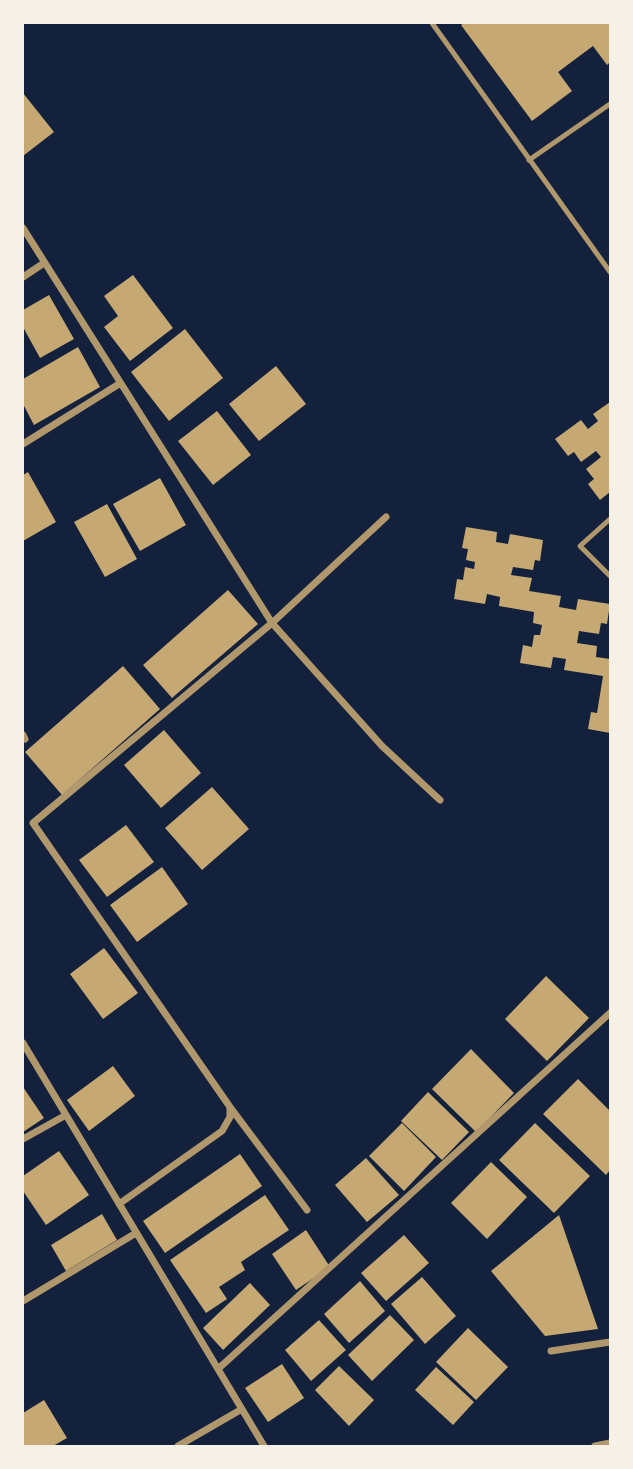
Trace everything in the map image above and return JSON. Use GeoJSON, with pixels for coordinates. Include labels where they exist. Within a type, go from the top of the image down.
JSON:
{"type":"FeatureCollection","features":[{"type":"Feature","properties":{"kind":"street"},"geometry":{"type":"LineString","coordinates":[[23,228],[272,623],[382,746],[440,800]]}},
{"type":"Feature","properties":{"kind":"street"},"geometry":{"type":"LineString","coordinates":[[23,277],[44,263]]}},
{"type":"Feature","properties":{"kind":"street"},"geometry":{"type":"LineString","coordinates":[[23,444],[119,384]]}},
{"type":"Feature","properties":{"kind":"street"},"geometry":{"type":"LineString","coordinates":[[307,1210],[230,1107],[33,823],[272,623],[386,517]]}},
{"type":"Feature","properties":{"kind":"street"},"geometry":{"type":"LineString","coordinates":[[218,1369],[610,1013]]}},
{"type":"Feature","properties":{"kind":"street"},"geometry":{"type":"LineString","coordinates":[[23,1043],[264,1446]]}},
{"type":"Feature","properties":{"kind":"street"},"geometry":{"type":"LineString","coordinates":[[120,1204],[222,1131],[230,1117],[230,1107]]}},
{"type":"Feature","properties":{"kind":"street"},"geometry":{"type":"LineString","coordinates":[[23,1139],[66,1115]]}},
{"type":"Feature","properties":{"kind":"street"},"geometry":{"type":"LineString","coordinates":[[23,1301],[136,1233]]}},
{"type":"Feature","properties":{"kind":"street"},"geometry":{"type":"LineString","coordinates":[[551,1351],[610,1342]]}},
{"type":"Feature","properties":{"kind":"street"},"geometry":{"type":"LineString","coordinates":[[178,1446],[242,1409]]}},
{"type":"Feature","properties":{"kind":"street"},"geometry":{"type":"LineString","coordinates":[[595,1446],[610,1443]]}},
{"type":"Feature","properties":{"kind":"lane"},"geometry":{"type":"LineString","coordinates":[[432,23],[610,272]]}},
{"type":"Feature","properties":{"kind":"lane"},"geometry":{"type":"LineString","coordinates":[[529,160],[610,104]]}},
{"type":"Feature","properties":{"kind":"lane"},"geometry":{"type":"LineString","coordinates":[[610,519],[580,545],[610,576]]}},
{"type":"Feature","properties":{"kind":"building"},"geometry":{"type":"Polygon","coordinates":[[[610,23],[610,62],[607,65],[593,46],[558,72],[572,91],[532,121],[461,25],[610,23]]]}},
{"type":"Feature","properties":{"kind":"building"},"geometry":{"type":"Polygon","coordinates":[[[23,93],[54,132],[23,156],[23,93]]]}},
{"type":"Feature","properties":{"kind":"building"},"geometry":{"type":"Polygon","coordinates":[[[133,275],[173,328],[130,361],[104,327],[118,316],[104,296],[133,275]]]}},
{"type":"Feature","properties":{"kind":"building"},"geometry":{"type":"Polygon","coordinates":[[[49,295],[74,339],[40,358],[23,327],[23,310],[49,295]]]}},
{"type":"Feature","properties":{"kind":"building"},"geometry":{"type":"Polygon","coordinates":[[[185,329],[223,378],[169,421],[131,372],[185,329]]]}},
{"type":"Feature","properties":{"kind":"building"},"geometry":{"type":"Polygon","coordinates":[[[78,347],[100,387],[34,425],[23,404],[23,379],[78,347]]]}},
{"type":"Feature","properties":{"kind":"building"},"geometry":{"type":"Polygon","coordinates":[[[276,366],[306,404],[259,441],[229,404],[276,366]]]}},
{"type":"Feature","properties":{"kind":"building"},"geometry":{"type":"Polygon","coordinates":[[[610,402],[610,492],[600,500],[588,484],[594,479],[586,469],[601,457],[596,451],[581,462],[574,452],[568,456],[555,439],[581,420],[588,429],[598,421],[593,414],[610,402]]]}},
{"type":"Feature","properties":{"kind":"building"},"geometry":{"type":"Polygon","coordinates":[[[217,411],[251,455],[213,485],[178,441],[217,411]]]}},
{"type":"Feature","properties":{"kind":"building"},"geometry":{"type":"Polygon","coordinates":[[[28,472],[56,522],[23,541],[23,475],[28,472]]]}},
{"type":"Feature","properties":{"kind":"building"},"geometry":{"type":"Polygon","coordinates":[[[160,478],[186,525],[140,551],[113,504],[160,478]]]}},
{"type":"Feature","properties":{"kind":"building"},"geometry":{"type":"Polygon","coordinates":[[[107,504],[137,559],[105,577],[74,522],[107,504]]]}},
{"type":"Feature","properties":{"kind":"building"},"geometry":{"type":"Polygon","coordinates":[[[466,527],[497,532],[496,542],[508,544],[510,534],[543,540],[540,561],[535,560],[533,570],[513,567],[511,575],[532,578],[529,591],[561,596],[559,607],[576,610],[578,599],[610,604],[607,624],[601,623],[599,634],[579,631],[577,643],[597,646],[596,657],[610,659],[610,733],[588,729],[591,712],[597,713],[603,676],[564,670],[566,659],[553,657],[551,668],[520,663],[523,645],[532,647],[534,635],[540,635],[542,625],[533,623],[534,612],[499,606],[500,597],[487,594],[485,604],[454,599],[457,579],[463,580],[465,567],[474,569],[475,562],[466,560],[468,549],[462,548],[466,527]]]}},
{"type":"Feature","properties":{"kind":"building"},"geometry":{"type":"Polygon","coordinates":[[[228,590],[258,624],[172,698],[143,665],[228,590]]]}},
{"type":"Feature","properties":{"kind":"building"},"geometry":{"type":"Polygon","coordinates":[[[123,666],[160,709],[62,795],[25,752],[123,666]]]}},
{"type":"Feature","properties":{"kind":"building"},"geometry":{"type":"Polygon","coordinates":[[[164,730],[201,773],[161,808],[124,765],[164,730]]]}},
{"type":"Feature","properties":{"kind":"building"},"geometry":{"type":"Polygon","coordinates":[[[212,787],[249,829],[202,870],[165,828],[212,787]]]}},
{"type":"Feature","properties":{"kind":"building"},"geometry":{"type":"Polygon","coordinates":[[[126,825],[154,862],[107,897],[79,860],[126,825]]]}},
{"type":"Feature","properties":{"kind":"building"},"geometry":{"type":"Polygon","coordinates":[[[162,867],[188,904],[137,942],[110,905],[162,867]]]}},
{"type":"Feature","properties":{"kind":"building"},"geometry":{"type":"Polygon","coordinates":[[[104,948],[138,993],[103,1019],[70,974],[104,948]]]}},
{"type":"Feature","properties":{"kind":"building"},"geometry":{"type":"Polygon","coordinates":[[[546,976],[589,1018],[547,1061],[505,1019],[546,976]]]}},
{"type":"Feature","properties":{"kind":"building"},"geometry":{"type":"Polygon","coordinates":[[[471,1049],[514,1093],[476,1132],[432,1089],[471,1049]]]}},
{"type":"Feature","properties":{"kind":"building"},"geometry":{"type":"Polygon","coordinates":[[[113,1066],[135,1096],[89,1131],[67,1100],[113,1066]]]}},
{"type":"Feature","properties":{"kind":"building"},"geometry":{"type":"Polygon","coordinates":[[[578,1079],[610,1111],[610,1170],[606,1175],[543,1114],[578,1079]]]}},
{"type":"Feature","properties":{"kind":"building"},"geometry":{"type":"Polygon","coordinates":[[[23,1087],[44,1118],[23,1132],[23,1087]]]}},
{"type":"Feature","properties":{"kind":"building"},"geometry":{"type":"Polygon","coordinates":[[[428,1092],[469,1132],[442,1160],[401,1121],[428,1092]]]}},
{"type":"Feature","properties":{"kind":"building"},"geometry":{"type":"Polygon","coordinates":[[[402,1123],[436,1157],[404,1191],[369,1156],[402,1123]]]}},
{"type":"Feature","properties":{"kind":"building"},"geometry":{"type":"Polygon","coordinates":[[[535,1123],[590,1176],[554,1213],[499,1160],[535,1123]]]}},
{"type":"Feature","properties":{"kind":"building"},"geometry":{"type":"Polygon","coordinates":[[[59,1151],[89,1195],[46,1225],[23,1191],[23,1176],[59,1151]]]}},
{"type":"Feature","properties":{"kind":"building"},"geometry":{"type":"Polygon","coordinates":[[[240,1154],[262,1186],[165,1253],[143,1221],[240,1154]]]}},
{"type":"Feature","properties":{"kind":"building"},"geometry":{"type":"Polygon","coordinates":[[[366,1158],[399,1195],[367,1222],[335,1185],[366,1158]]]}},
{"type":"Feature","properties":{"kind":"building"},"geometry":{"type":"Polygon","coordinates":[[[491,1162],[527,1197],[487,1239],[451,1203],[491,1162]]]}},
{"type":"Feature","properties":{"kind":"building"},"geometry":{"type":"Polygon","coordinates":[[[265,1195],[289,1230],[241,1262],[245,1270],[219,1287],[227,1299],[206,1313],[170,1260],[265,1195]]]}},
{"type":"Feature","properties":{"kind":"building"},"geometry":{"type":"Polygon","coordinates":[[[102,1214],[117,1240],[66,1271],[51,1245],[102,1214]]]}},
{"type":"Feature","properties":{"kind":"building"},"geometry":{"type":"Polygon","coordinates":[[[559,1215],[598,1329],[545,1336],[491,1271],[559,1215]]]}},
{"type":"Feature","properties":{"kind":"building"},"geometry":{"type":"Polygon","coordinates":[[[306,1230],[330,1267],[296,1290],[272,1254],[306,1230]]]}},
{"type":"Feature","properties":{"kind":"building"},"geometry":{"type":"Polygon","coordinates":[[[404,1235],[429,1263],[386,1301],[361,1273],[404,1235]]]}},
{"type":"Feature","properties":{"kind":"building"},"geometry":{"type":"Polygon","coordinates":[[[422,1277],[456,1316],[425,1344],[391,1304],[422,1277]]]}},
{"type":"Feature","properties":{"kind":"building"},"geometry":{"type":"Polygon","coordinates":[[[360,1281],[385,1311],[349,1343],[324,1314],[360,1281]]]}},
{"type":"Feature","properties":{"kind":"building"},"geometry":{"type":"Polygon","coordinates":[[[250,1283],[270,1305],[223,1350],[203,1328],[250,1283]]]}},
{"type":"Feature","properties":{"kind":"building"},"geometry":{"type":"Polygon","coordinates":[[[390,1315],[414,1340],[372,1381],[348,1355],[390,1315]]]}},
{"type":"Feature","properties":{"kind":"building"},"geometry":{"type":"Polygon","coordinates":[[[319,1320],[346,1350],[311,1381],[285,1350],[319,1320]]]}},
{"type":"Feature","properties":{"kind":"building"},"geometry":{"type":"Polygon","coordinates":[[[468,1328],[508,1367],[476,1400],[436,1362],[468,1328]]]}},
{"type":"Feature","properties":{"kind":"building"},"geometry":{"type":"Polygon","coordinates":[[[282,1364],[304,1398],[268,1422],[245,1388],[282,1364]]]}},
{"type":"Feature","properties":{"kind":"building"},"geometry":{"type":"Polygon","coordinates":[[[339,1366],[374,1400],[349,1426],[315,1390],[339,1366]]]}},
{"type":"Feature","properties":{"kind":"building"},"geometry":{"type":"Polygon","coordinates":[[[436,1367],[474,1402],[453,1425],[415,1390],[436,1367]]]}},
{"type":"Feature","properties":{"kind":"building"},"geometry":{"type":"Polygon","coordinates":[[[44,1400],[67,1438],[53,1446],[23,1446],[23,1413],[44,1400]]]}}]}
